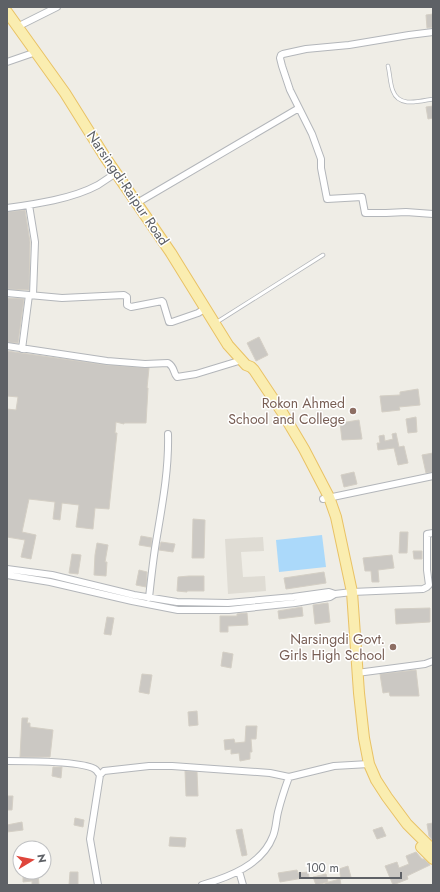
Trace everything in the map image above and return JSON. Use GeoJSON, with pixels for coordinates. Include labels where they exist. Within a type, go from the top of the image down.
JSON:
{"type":"FeatureCollection","features":[{"type":"Feature","properties":{"kind":"main road","name":"Narsingdi-Raipur Road"},"geometry":{"type":"LineString","coordinates":[[7,12],[65,93],[116,173],[171,252],[228,345],[244,363],[251,367],[282,412],[304,449],[336,517],[358,739],[370,782],[395,818],[433,859]]}},
{"type":"Feature","properties":{"kind":"main road","name":"Narsingdi-Raipur Road"},"geometry":{"type":"LineString","coordinates":[[344,593],[357,673],[366,764],[387,797],[407,824],[433,850]]}},
{"type":"Feature","properties":{"kind":"street"},"geometry":{"type":"LineString","coordinates":[[18,27],[58,7]]}},
{"type":"Feature","properties":{"kind":"street"},"geometry":{"type":"LineString","coordinates":[[433,32],[349,45],[306,49],[283,54],[280,58],[290,90],[312,134],[321,159],[321,168],[327,199],[362,197],[365,213],[406,212],[433,214]]}},
{"type":"Feature","properties":{"kind":"street"},"geometry":{"type":"LineString","coordinates":[[7,62],[36,52]]}},
{"type":"Feature","properties":{"kind":"street"},"geometry":{"type":"LineString","coordinates":[[137,203],[299,108]]}},
{"type":"Feature","properties":{"kind":"street"},"geometry":{"type":"LineString","coordinates":[[7,208],[73,196],[98,185],[116,173]]}},
{"type":"Feature","properties":{"kind":"street"},"geometry":{"type":"LineString","coordinates":[[22,349],[26,315],[31,295],[35,242],[28,205]]}},
{"type":"Feature","properties":{"kind":"street"},"geometry":{"type":"LineString","coordinates":[[7,293],[62,298],[124,295],[127,297],[127,305],[131,307],[162,301],[169,322],[198,313],[206,308]]}},
{"type":"Feature","properties":{"kind":"street"},"geometry":{"type":"LineString","coordinates":[[7,346],[124,363],[168,363],[173,368],[177,377],[244,363]]}},
{"type":"Feature","properties":{"kind":"street"},"geometry":{"type":"LineString","coordinates":[[149,598],[164,495],[169,446],[168,434]]}},
{"type":"Feature","properties":{"kind":"street"},"geometry":{"type":"LineString","coordinates":[[326,498],[433,476]]}},
{"type":"Feature","properties":{"kind":"street"},"geometry":{"type":"LineString","coordinates":[[7,569],[52,575],[134,595],[178,602],[228,603],[329,592],[344,593],[423,589],[427,587],[428,584],[427,536],[428,534],[433,533]]}},
{"type":"Feature","properties":{"kind":"street"},"geometry":{"type":"LineString","coordinates":[[7,575],[50,582],[132,602],[178,610],[229,610],[295,603],[344,593]]}},
{"type":"Feature","properties":{"kind":"street"},"geometry":{"type":"LineString","coordinates":[[357,673],[433,662]]}},
{"type":"Feature","properties":{"kind":"street"},"geometry":{"type":"LineString","coordinates":[[7,761],[38,761],[84,766],[97,770],[100,775]]}},
{"type":"Feature","properties":{"kind":"street"},"geometry":{"type":"LineString","coordinates":[[98,885],[90,839],[100,775],[104,771],[149,766],[172,766],[270,773],[289,776],[334,766],[366,764]]}},
{"type":"Feature","properties":{"kind":"street"},"geometry":{"type":"LineString","coordinates":[[202,885],[239,871],[252,863],[261,854],[273,836],[278,812],[289,776]]}},
{"type":"Feature","properties":{"kind":"street"},"geometry":{"type":"LineString","coordinates":[[239,871],[243,885]]}},
{"type":"Feature","properties":{"kind":"lane"},"geometry":{"type":"LineString","coordinates":[[388,66],[393,92],[398,98],[409,103],[433,99]]}},
{"type":"Feature","properties":{"kind":"lane"},"geometry":{"type":"LineString","coordinates":[[215,323],[323,255]]}},
{"type":"Feature","properties":{"kind":"shaded area"},"geometry":{"type":"Polygon","coordinates":[[[263,537],[264,551],[241,552],[243,577],[265,576],[266,591],[228,594],[225,539],[263,537]]]}},
{"type":"Feature","properties":{"kind":"water"},"geometry":{"type":"Polygon","coordinates":[[[322,535],[326,567],[279,572],[276,540],[322,535]]]}},
{"type":"Feature","properties":{"kind":"building"},"geometry":{"type":"Polygon","coordinates":[[[433,14],[433,27],[427,28],[426,15],[433,14]]]}},
{"type":"Feature","properties":{"kind":"building"},"geometry":{"type":"Polygon","coordinates":[[[433,106],[433,118],[428,119],[426,107],[433,106]]]}},
{"type":"Feature","properties":{"kind":"building"},"geometry":{"type":"Polygon","coordinates":[[[25,210],[30,242],[29,290],[7,289],[7,212],[25,210]]]}},
{"type":"Feature","properties":{"kind":"building"},"geometry":{"type":"Polygon","coordinates":[[[7,298],[24,299],[18,343],[7,342],[7,298]]]}},
{"type":"Feature","properties":{"kind":"building"},"geometry":{"type":"Polygon","coordinates":[[[259,337],[268,355],[256,361],[247,343],[259,337]]]}},
{"type":"Feature","properties":{"kind":"building"},"geometry":{"type":"Polygon","coordinates":[[[7,351],[106,365],[149,368],[146,423],[124,424],[116,422],[115,433],[117,433],[109,509],[95,508],[93,529],[76,527],[79,505],[62,503],[60,520],[53,519],[55,502],[29,499],[22,532],[36,535],[31,559],[21,557],[25,540],[7,537],[7,409],[16,410],[18,397],[7,396],[7,351]]]}},
{"type":"Feature","properties":{"kind":"building"},"geometry":{"type":"Polygon","coordinates":[[[418,389],[420,405],[399,407],[400,410],[382,412],[380,396],[400,395],[400,392],[418,389]]]}},
{"type":"Feature","properties":{"kind":"building"},"geometry":{"type":"Polygon","coordinates":[[[416,417],[417,432],[408,433],[406,419],[416,417]]]}},
{"type":"Feature","properties":{"kind":"building"},"geometry":{"type":"Polygon","coordinates":[[[359,420],[362,439],[342,440],[340,423],[359,420]]]}},
{"type":"Feature","properties":{"kind":"building"},"geometry":{"type":"Polygon","coordinates":[[[396,433],[399,447],[404,446],[408,463],[398,465],[394,448],[378,450],[377,443],[380,443],[379,436],[384,435],[385,441],[393,439],[392,434],[396,433]]]}},
{"type":"Feature","properties":{"kind":"building"},"geometry":{"type":"Polygon","coordinates":[[[433,453],[433,472],[426,473],[422,455],[433,453]]]}},
{"type":"Feature","properties":{"kind":"building"},"geometry":{"type":"Polygon","coordinates":[[[354,472],[357,484],[344,487],[341,475],[354,472]]]}},
{"type":"Feature","properties":{"kind":"building"},"geometry":{"type":"Polygon","coordinates":[[[193,519],[205,520],[204,558],[192,558],[193,519]]]}},
{"type":"Feature","properties":{"kind":"building"},"geometry":{"type":"Polygon","coordinates":[[[400,532],[408,532],[407,553],[399,553],[400,532]]]}},
{"type":"Feature","properties":{"kind":"building"},"geometry":{"type":"Polygon","coordinates":[[[141,536],[152,538],[151,547],[139,545],[141,536]]]}},
{"type":"Feature","properties":{"kind":"building"},"geometry":{"type":"Polygon","coordinates":[[[161,542],[175,544],[173,552],[159,550],[161,542]]]}},
{"type":"Feature","properties":{"kind":"building"},"geometry":{"type":"Polygon","coordinates":[[[97,543],[108,545],[105,562],[107,562],[106,576],[94,575],[97,543]]]}},
{"type":"Feature","properties":{"kind":"building"},"geometry":{"type":"Polygon","coordinates":[[[413,551],[422,551],[422,559],[414,559],[413,551]]]}},
{"type":"Feature","properties":{"kind":"building"},"geometry":{"type":"Polygon","coordinates":[[[72,554],[81,555],[78,574],[69,573],[72,554]]]}},
{"type":"Feature","properties":{"kind":"building"},"geometry":{"type":"Polygon","coordinates":[[[392,555],[394,568],[378,570],[379,582],[372,582],[371,571],[365,571],[363,558],[392,555]]]}},
{"type":"Feature","properties":{"kind":"building"},"geometry":{"type":"Polygon","coordinates":[[[139,570],[147,572],[146,587],[136,585],[139,570]]]}},
{"type":"Feature","properties":{"kind":"building"},"geometry":{"type":"Polygon","coordinates":[[[324,572],[326,583],[286,589],[284,578],[324,572]]]}},
{"type":"Feature","properties":{"kind":"building"},"geometry":{"type":"Polygon","coordinates":[[[204,576],[204,591],[177,591],[178,577],[204,576]]]}},
{"type":"Feature","properties":{"kind":"building"},"geometry":{"type":"Polygon","coordinates":[[[328,603],[330,622],[315,624],[313,605],[328,603]]]}},
{"type":"Feature","properties":{"kind":"building"},"geometry":{"type":"Polygon","coordinates":[[[302,607],[303,616],[279,619],[278,611],[302,607]]]}},
{"type":"Feature","properties":{"kind":"building"},"geometry":{"type":"Polygon","coordinates":[[[430,608],[430,622],[396,624],[395,609],[430,608]]]}},
{"type":"Feature","properties":{"kind":"building"},"geometry":{"type":"Polygon","coordinates":[[[247,613],[248,625],[228,626],[228,632],[220,632],[220,616],[237,616],[237,614],[247,613]]]}},
{"type":"Feature","properties":{"kind":"building"},"geometry":{"type":"Polygon","coordinates":[[[107,617],[114,618],[111,635],[104,634],[107,617]]]}},
{"type":"Feature","properties":{"kind":"building"},"geometry":{"type":"Polygon","coordinates":[[[223,652],[233,654],[231,668],[221,666],[223,652]]]}},
{"type":"Feature","properties":{"kind":"building"},"geometry":{"type":"Polygon","coordinates":[[[416,670],[419,696],[390,696],[389,692],[383,693],[380,674],[416,670]]]}},
{"type":"Feature","properties":{"kind":"building"},"geometry":{"type":"Polygon","coordinates":[[[142,674],[152,675],[149,694],[139,692],[142,674]]]}},
{"type":"Feature","properties":{"kind":"building"},"geometry":{"type":"Polygon","coordinates":[[[197,711],[198,725],[189,726],[188,712],[197,711]]]}},
{"type":"Feature","properties":{"kind":"building"},"geometry":{"type":"Polygon","coordinates":[[[22,718],[28,718],[27,723],[30,723],[30,727],[53,730],[50,757],[20,757],[22,718]]]}},
{"type":"Feature","properties":{"kind":"building"},"geometry":{"type":"Polygon","coordinates":[[[246,726],[257,726],[256,739],[251,739],[252,752],[250,752],[250,759],[240,761],[239,753],[231,754],[231,749],[225,750],[224,740],[234,739],[235,743],[245,742],[246,726]]]}},
{"type":"Feature","properties":{"kind":"building"},"geometry":{"type":"Polygon","coordinates":[[[53,767],[62,767],[61,778],[52,776],[53,767]]]}},
{"type":"Feature","properties":{"kind":"building"},"geometry":{"type":"Polygon","coordinates":[[[185,771],[197,772],[198,796],[186,796],[185,771]]]}},
{"type":"Feature","properties":{"kind":"building"},"geometry":{"type":"Polygon","coordinates":[[[7,796],[13,796],[12,810],[7,810],[7,796]]]}},
{"type":"Feature","properties":{"kind":"building"},"geometry":{"type":"Polygon","coordinates":[[[75,818],[84,820],[83,827],[74,825],[75,818]]]}},
{"type":"Feature","properties":{"kind":"building"},"geometry":{"type":"Polygon","coordinates":[[[22,822],[23,830],[7,832],[7,825],[22,822]]]}},
{"type":"Feature","properties":{"kind":"building"},"geometry":{"type":"Polygon","coordinates":[[[433,823],[433,841],[429,836],[427,824],[433,823]]]}},
{"type":"Feature","properties":{"kind":"building"},"geometry":{"type":"Polygon","coordinates":[[[382,827],[386,836],[377,839],[373,830],[382,827]]]}},
{"type":"Feature","properties":{"kind":"building"},"geometry":{"type":"Polygon","coordinates":[[[242,829],[247,855],[242,856],[236,830],[242,829]]]}},
{"type":"Feature","properties":{"kind":"building"},"geometry":{"type":"Polygon","coordinates":[[[170,837],[186,838],[185,847],[169,846],[170,837]]]}},
{"type":"Feature","properties":{"kind":"building"},"geometry":{"type":"Polygon","coordinates":[[[416,852],[430,865],[407,876],[408,879],[393,885],[385,866],[397,862],[399,868],[409,864],[406,856],[416,852]]]}},
{"type":"Feature","properties":{"kind":"building"},"geometry":{"type":"Polygon","coordinates":[[[348,866],[351,877],[341,879],[339,869],[348,866]]]}},
{"type":"Feature","properties":{"kind":"building"},"geometry":{"type":"Polygon","coordinates":[[[297,870],[298,873],[308,872],[309,877],[280,882],[278,873],[297,870]]]}},
{"type":"Feature","properties":{"kind":"building"},"geometry":{"type":"Polygon","coordinates":[[[70,872],[78,872],[78,885],[69,885],[70,872]]]}},
{"type":"Feature","properties":{"kind":"building"},"geometry":{"type":"Polygon","coordinates":[[[326,874],[328,882],[316,885],[313,877],[326,874]]]}},
{"type":"Feature","properties":{"kind":"building"},"geometry":{"type":"Polygon","coordinates":[[[340,879],[341,885],[325,885],[325,883],[340,879]]]}},
{"type":"Feature","properties":{"kind":"building"},"geometry":{"type":"Polygon","coordinates":[[[23,880],[39,880],[39,885],[32,885],[32,881],[23,882],[23,880]]]}},
{"type":"Feature","properties":{"kind":"place","name":"Rokon Ahmed School and College"},"geometry":{"type":"Point","coordinates":[353,411]}},
{"type":"Feature","properties":{"kind":"place","name":"Narsingdi Govt. Girls High School"},"geometry":{"type":"Point","coordinates":[393,647]}}]}
